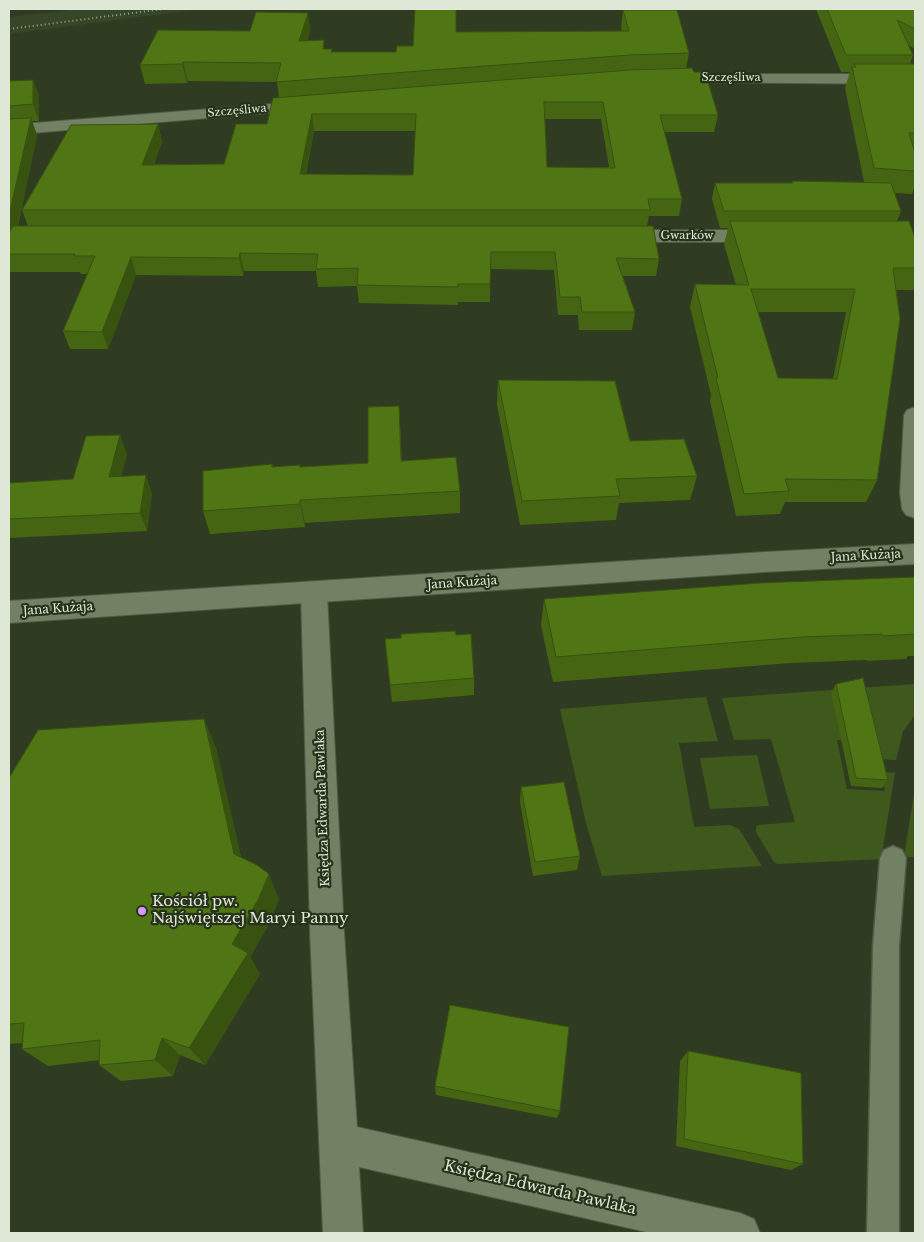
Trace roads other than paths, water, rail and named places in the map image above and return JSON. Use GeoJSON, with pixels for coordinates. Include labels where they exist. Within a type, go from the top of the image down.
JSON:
{"type":"FeatureCollection","features":[{"type":"Feature","properties":{"kind":"street","name":"Szczęśliwa"},"geometry":{"type":"LineString","coordinates":[[658,79],[915,79]]}},
{"type":"Feature","properties":{"kind":"street","name":"Szczęśliwa"},"geometry":{"type":"LineString","coordinates":[[9,130],[325,104]]}},
{"type":"Feature","properties":{"kind":"street","name":"Gwarków"},"geometry":{"type":"LineString","coordinates":[[596,236],[775,236]]}},
{"type":"Feature","properties":{"kind":"street"},"geometry":{"type":"LineString","coordinates":[[915,415],[912,493],[915,510]]}},
{"type":"Feature","properties":{"kind":"street","name":"Jana Kużaja"},"geometry":{"type":"LineString","coordinates":[[9,612],[765,562],[915,554]]}},
{"type":"Feature","properties":{"kind":"street","name":"Księdza Edwarda Pawlaka"},"geometry":{"type":"LineString","coordinates":[[314,593],[327,932],[340,1142],[343,1233]]}},
{"type":"Feature","properties":{"kind":"street","name":"Księdza Edwarda Pawlaka"},"geometry":{"type":"LineString","coordinates":[[340,1142],[740,1233]]}},
{"type":"Feature","properties":{"kind":"lane"},"geometry":{"type":"LineString","coordinates":[[883,1233],[886,946],[892,858]]}},
{"type":"Feature","properties":{"kind":"railway"},"geometry":{"type":"LineString","coordinates":[[9,29],[164,9]]}},
{"type":"Feature","properties":{"kind":"place","name":"Kościół pw. Najświętszej Maryi Panny"},"geometry":{"type":"Point","coordinates":[142,911]}}]}
